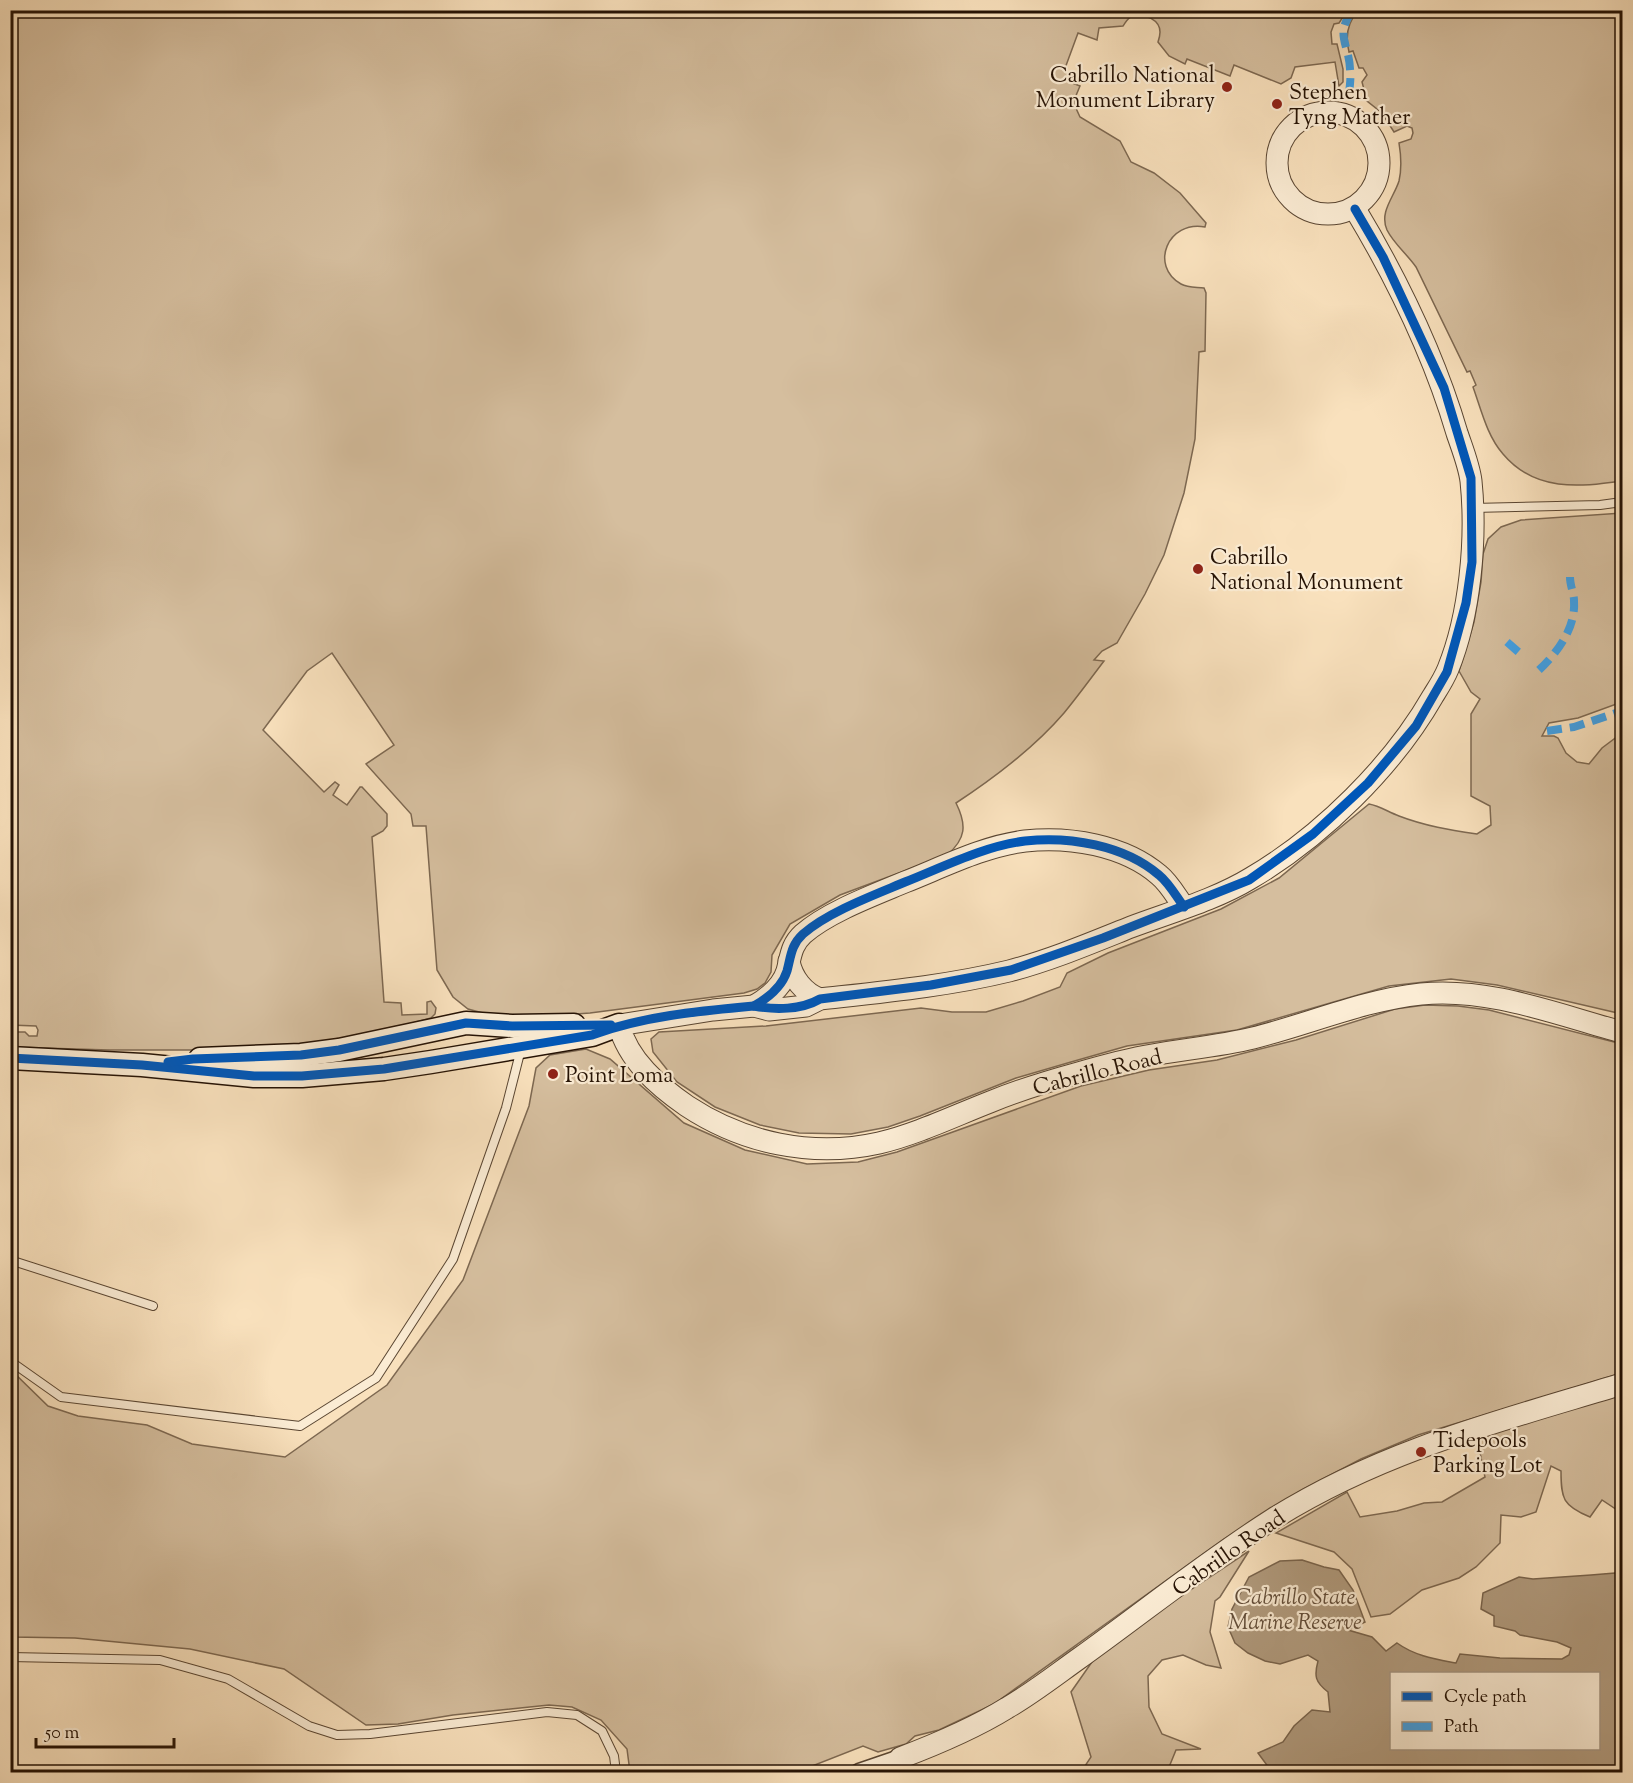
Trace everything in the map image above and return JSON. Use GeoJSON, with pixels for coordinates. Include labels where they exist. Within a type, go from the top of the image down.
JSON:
{"type":"FeatureCollection","features":[{"type":"Feature","properties":{"kind":"main road"},"geometry":{"type":"LineString","coordinates":[[141,1065],[193,1059],[301,1055],[339,1050],[466,1023],[512,1026],[619,1025]]}},
{"type":"Feature","properties":{"kind":"main road"},"geometry":{"type":"LineString","coordinates":[[10,1058],[141,1065],[230,1075],[303,1076],[384,1069],[592,1035],[619,1025]]}},
{"type":"Feature","properties":{"kind":"street"},"geometry":{"type":"LineString","coordinates":[[1333,111],[1357,120],[1375,139],[1381,165],[1374,190],[1355,209],[1324,216],[1294,204],[1279,182],[1276,156],[1286,132],[1307,116],[1333,111]]}},
{"type":"Feature","properties":{"kind":"street"},"geometry":{"type":"LineString","coordinates":[[619,1025],[713,1010],[754,1006],[770,1010],[806,1006],[820,999],[931,985],[1011,970],[1050,958],[1250,880],[1313,834],[1368,783],[1416,726],[1447,672],[1466,603],[1472,562],[1472,508],[1471,478],[1444,388],[1383,256],[1355,209]]}},
{"type":"Feature","properties":{"kind":"street"},"geometry":{"type":"LineString","coordinates":[[754,1006],[777,988],[786,974],[794,945],[803,934],[879,893],[973,855],[1025,841],[1069,841],[1088,844],[1130,858],[1160,875],[1184,907]]}},
{"type":"Feature","properties":{"kind":"street"},"geometry":{"type":"LineString","coordinates":[[789,961],[792,974],[804,989],[811,996],[820,999]]}},
{"type":"Feature","properties":{"kind":"street","name":"Cabrillo Road"},"geometry":{"type":"LineString","coordinates":[[619,1025],[623,1040],[639,1064],[668,1092],[699,1114],[756,1139],[788,1146],[820,1149],[856,1147],[898,1137],[1034,1086],[1109,1064],[1154,1054],[1204,1048],[1242,1040],[1409,995],[1451,993],[1477,995],[1524,1005],[1623,1032]]}},
{"type":"Feature","properties":{"kind":"street","name":"Cabrillo Road"},"geometry":{"type":"LineString","coordinates":[[859,1773],[957,1735],[1016,1703],[1246,1537],[1304,1500],[1343,1480],[1415,1448],[1460,1432],[1623,1384]]}},
{"type":"Feature","properties":{"kind":"lane"},"geometry":{"type":"LineString","coordinates":[[1472,508],[1600,505],[1623,502]]}},
{"type":"Feature","properties":{"kind":"lane"},"geometry":{"type":"LineString","coordinates":[[10,1361],[61,1397],[300,1425],[376,1378],[453,1259],[506,1108],[522,1046]]}},
{"type":"Feature","properties":{"kind":"lane"},"geometry":{"type":"LineString","coordinates":[[10,1260],[153,1306]]}},
{"type":"Feature","properties":{"kind":"lane"},"geometry":{"type":"LineString","coordinates":[[10,1657],[160,1660],[228,1678],[309,1726],[337,1735],[370,1734],[547,1712],[577,1715],[602,1731],[614,1756],[616,1773]]}},
{"type":"Feature","properties":{"kind":"shaded area"},"geometry":{"type":"Polygon","coordinates":[[[11,11],[1347,11],[1339,23],[1334,24],[1331,32],[1332,44],[1337,44],[1343,69],[1343,82],[1339,86],[1335,62],[1295,67],[1291,78],[1281,84],[1234,65],[1230,76],[1187,59],[1185,64],[1169,56],[1158,42],[1160,32],[1155,21],[1138,15],[1131,17],[1123,26],[1099,28],[1097,40],[1078,33],[1064,71],[1072,74],[1070,82],[1080,86],[1075,98],[1075,106],[1080,117],[1120,141],[1131,162],[1154,173],[1180,193],[1206,223],[1205,227],[1181,230],[1167,246],[1165,256],[1166,267],[1171,276],[1189,287],[1204,288],[1206,293],[1205,351],[1199,352],[1195,439],[1184,493],[1164,555],[1117,643],[1102,651],[1094,660],[1104,661],[1064,713],[1040,738],[999,773],[956,803],[962,818],[963,831],[958,843],[947,855],[840,895],[790,924],[772,955],[771,972],[765,983],[757,989],[744,993],[590,1013],[548,1016],[494,1016],[468,1009],[453,997],[437,970],[426,826],[413,826],[411,814],[366,764],[394,745],[332,653],[307,671],[263,730],[324,792],[335,782],[339,785],[333,795],[347,805],[362,787],[387,814],[387,826],[372,837],[384,1002],[401,1003],[402,1015],[427,1014],[427,1002],[431,1001],[436,1008],[435,1014],[431,1018],[379,1032],[331,1042],[204,1050],[109,1050],[11,1047],[10,1032],[25,1032],[29,1036],[37,1036],[38,1030],[36,1026],[10,1025],[11,11]]]}},
{"type":"Feature","properties":{"kind":"shaded area"},"geometry":{"type":"Polygon","coordinates":[[[1358,11],[1622,11],[1622,481],[1574,485],[1543,481],[1516,466],[1497,447],[1485,422],[1473,387],[1476,385],[1470,371],[1467,372],[1416,267],[1387,230],[1386,211],[1400,176],[1399,143],[1411,139],[1413,133],[1412,128],[1407,126],[1394,132],[1382,113],[1367,101],[1362,82],[1367,75],[1363,68],[1359,68],[1353,51],[1349,52],[1347,41],[1349,25],[1358,11]]]}},
{"type":"Feature","properties":{"kind":"shaded area"},"geometry":{"type":"Polygon","coordinates":[[[1622,513],[1622,702],[1578,718],[1549,723],[1542,736],[1558,738],[1566,753],[1577,762],[1589,764],[1602,748],[1622,733],[1622,1014],[1497,985],[1451,979],[1389,986],[1237,1030],[1127,1046],[1016,1078],[888,1127],[851,1134],[799,1133],[760,1125],[715,1107],[677,1082],[653,1052],[651,1039],[659,1032],[766,1026],[921,1008],[952,1012],[986,1012],[1023,1001],[1060,987],[1067,973],[1108,953],[1221,909],[1279,878],[1369,804],[1418,822],[1477,834],[1491,825],[1490,806],[1471,796],[1471,714],[1480,699],[1471,692],[1459,671],[1474,622],[1483,554],[1488,539],[1501,527],[1521,520],[1622,513]]]}},
{"type":"Feature","properties":{"kind":"shaded area"},"geometry":{"type":"Polygon","coordinates":[[[1425,1005],[1489,1010],[1622,1044],[1622,1373],[1418,1435],[1361,1459],[1302,1490],[1224,1539],[994,1704],[939,1730],[915,1736],[906,1744],[878,1752],[863,1746],[797,1772],[630,1772],[627,1749],[601,1720],[572,1707],[549,1705],[453,1715],[398,1724],[366,1725],[284,1669],[190,1649],[75,1638],[11,1637],[10,1369],[48,1406],[78,1416],[147,1425],[192,1444],[285,1457],[387,1385],[463,1280],[529,1106],[536,1068],[550,1055],[586,1049],[610,1059],[684,1123],[745,1150],[807,1164],[858,1162],[897,1152],[1081,1086],[1149,1070],[1217,1060],[1296,1040],[1395,1009],[1425,1005]]]}},
{"type":"Feature","properties":{"kind":"shaded area"},"geometry":{"type":"Polygon","coordinates":[[[1622,1394],[1622,1519],[1620,1512],[1602,1500],[1590,1517],[1574,1509],[1563,1495],[1561,1471],[1551,1466],[1536,1512],[1521,1517],[1501,1515],[1500,1543],[1476,1567],[1459,1578],[1422,1590],[1390,1614],[1371,1617],[1352,1569],[1334,1552],[1276,1533],[1347,1492],[1360,1517],[1397,1511],[1424,1503],[1442,1502],[1485,1477],[1477,1438],[1622,1394]]]}},
{"type":"Feature","properties":{"kind":"shaded area"},"geometry":{"type":"Polygon","coordinates":[[[1249,1551],[1220,1597],[1215,1601],[1210,1632],[1221,1668],[1206,1665],[1183,1655],[1162,1660],[1148,1676],[1149,1707],[1162,1734],[1201,1749],[1176,1750],[1167,1772],[1081,1772],[1091,1757],[1071,1692],[1094,1659],[1178,1598],[1249,1551]]]}},
{"type":"Feature","properties":{"kind":"shaded area","name":"Cabrillo State Marine Reserve"},"geometry":{"type":"Polygon","coordinates":[[[1302,1560],[1339,1570],[1353,1590],[1365,1622],[1348,1630],[1372,1637],[1386,1651],[1397,1643],[1418,1654],[1456,1663],[1460,1654],[1500,1658],[1562,1659],[1569,1655],[1571,1648],[1557,1642],[1520,1635],[1515,1631],[1494,1626],[1494,1616],[1481,1609],[1483,1593],[1519,1577],[1533,1579],[1615,1573],[1622,1575],[1622,1772],[1272,1772],[1258,1753],[1283,1742],[1294,1726],[1312,1710],[1330,1712],[1328,1692],[1320,1685],[1317,1678],[1318,1661],[1308,1655],[1280,1664],[1265,1661],[1248,1653],[1235,1643],[1228,1627],[1232,1609],[1249,1577],[1280,1561],[1302,1560]]]}},
{"type":"Feature","properties":{"kind":"marked path"},"geometry":{"type":"LineString","coordinates":[[1349,93],[1349,60],[1343,33],[1347,19],[1353,10]]}},
{"type":"Feature","properties":{"kind":"marked path"},"geometry":{"type":"LineString","coordinates":[[1539,670],[1559,648],[1569,630],[1574,611],[1570,577]]}},
{"type":"Feature","properties":{"kind":"marked path"},"geometry":{"type":"LineString","coordinates":[[1507,642],[1523,656]]}},
{"type":"Feature","properties":{"kind":"marked path"},"geometry":{"type":"LineString","coordinates":[[1547,731],[1574,727],[1622,711]]}},
{"type":"Feature","properties":{"kind":"cycle path"},"geometry":{"type":"LineString","coordinates":[[10,1058],[142,1065],[254,1076],[302,1076],[384,1069],[592,1035],[631,1023],[672,1015],[754,1006],[796,1007],[820,999],[931,985],[1011,970],[1103,938],[1249,880],[1313,834],[1368,783],[1416,726],[1447,672],[1466,603],[1472,562],[1471,478],[1444,388],[1383,257],[1355,209]]}},
{"type":"Feature","properties":{"kind":"cycle path"},"geometry":{"type":"LineString","coordinates":[[754,1006],[769,996],[782,982],[799,938],[825,918],[866,898],[994,847],[1025,841],[1060,840],[1113,850],[1129,856],[1159,875],[1184,907]]}},
{"type":"Feature","properties":{"kind":"cycle path"},"geometry":{"type":"LineString","coordinates":[[168,1062],[301,1055],[339,1050],[466,1023],[512,1026],[611,1025]]}},
{"type":"Feature","properties":{"kind":"place","name":"Cabrillo National Monument Library"},"geometry":{"type":"Point","coordinates":[1227,87]}},
{"type":"Feature","properties":{"kind":"place","name":"Stephen Tyng Mather"},"geometry":{"type":"Point","coordinates":[1277,104]}},
{"type":"Feature","properties":{"kind":"place","name":"Cabrillo National Monument"},"geometry":{"type":"Point","coordinates":[1198,569]}},
{"type":"Feature","properties":{"kind":"place","name":"Point Loma"},"geometry":{"type":"Point","coordinates":[553,1074]}},
{"type":"Feature","properties":{"kind":"place","name":"Tidepools Parking Lot"},"geometry":{"type":"Point","coordinates":[1421,1452]}}]}
